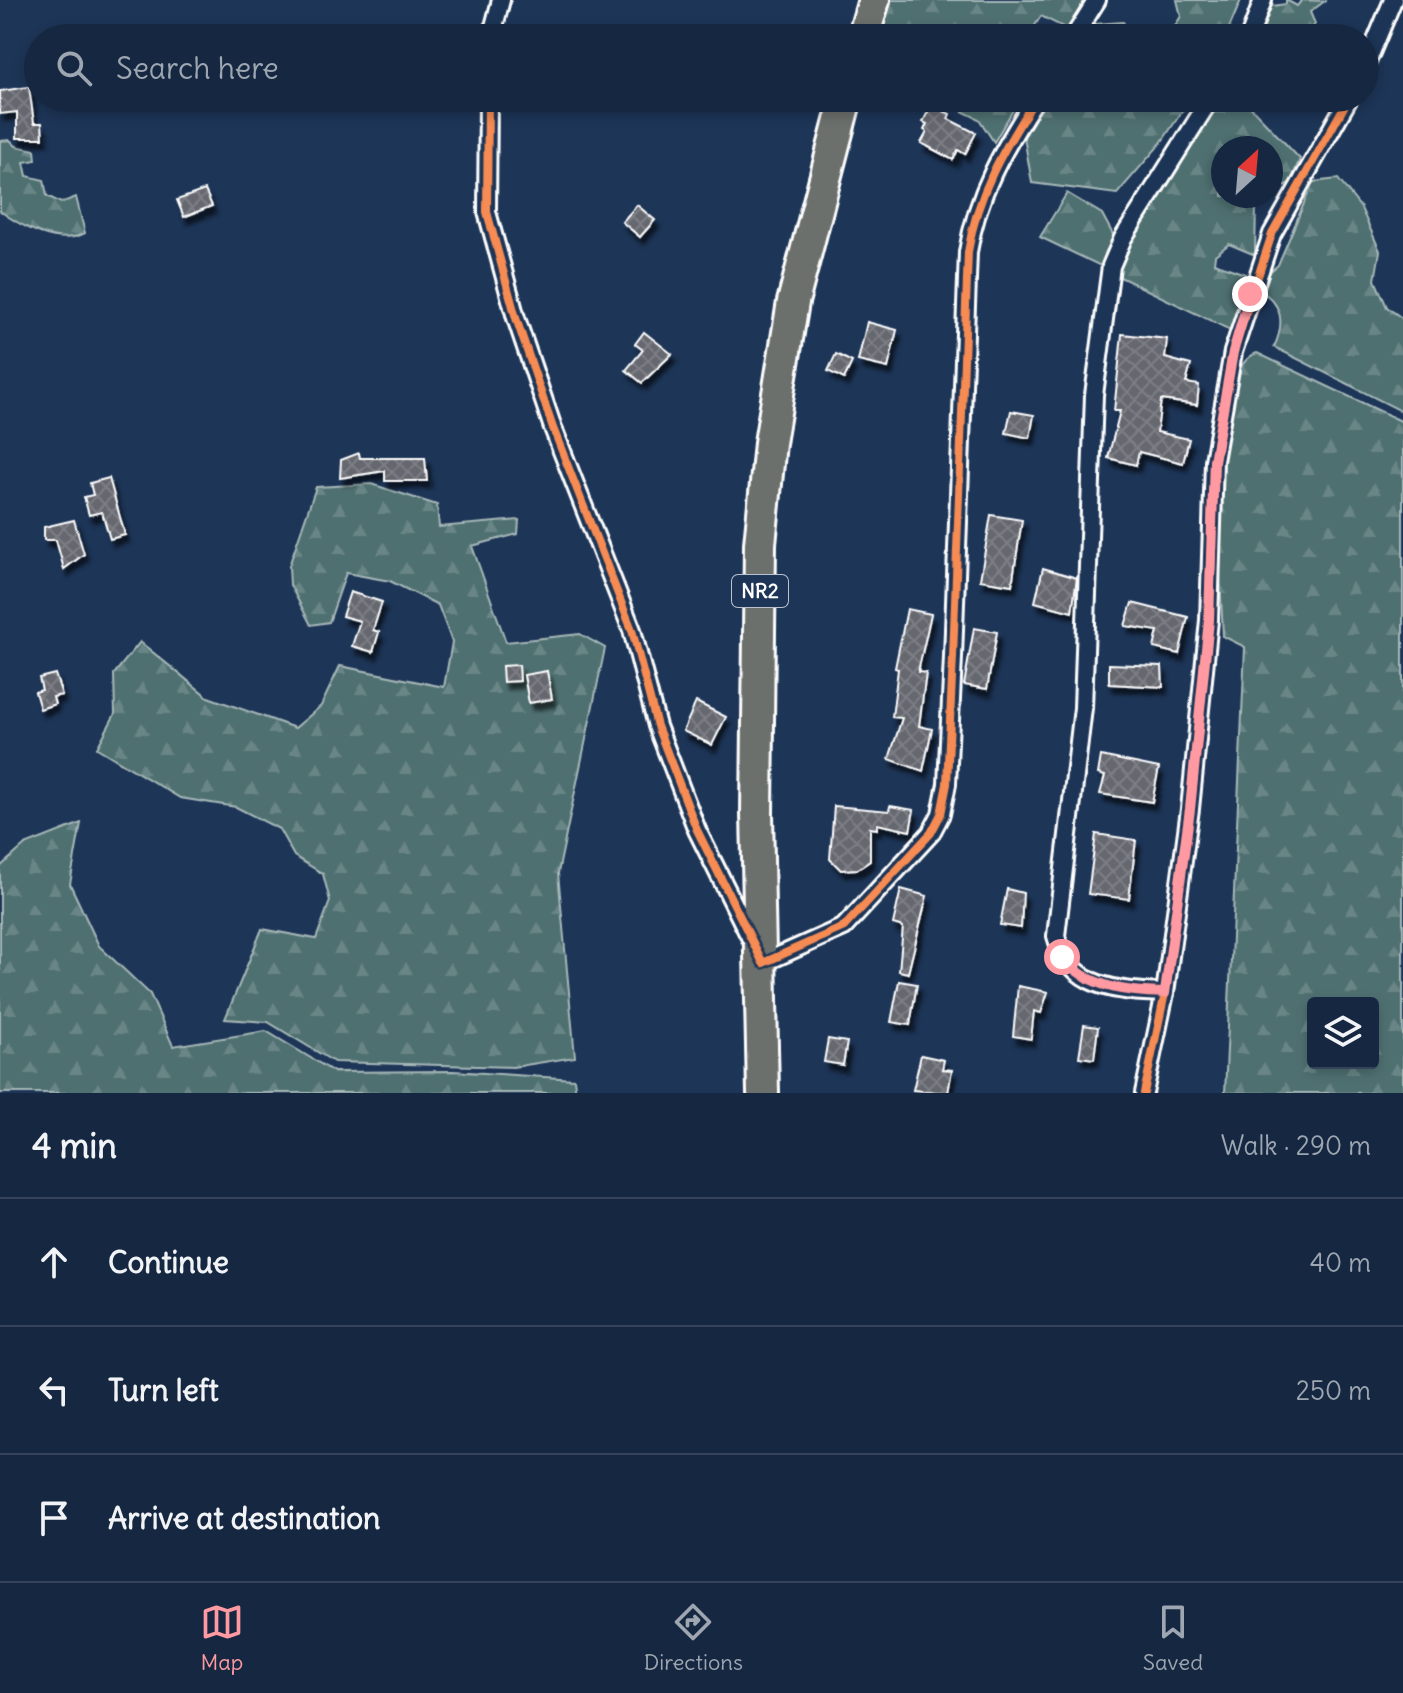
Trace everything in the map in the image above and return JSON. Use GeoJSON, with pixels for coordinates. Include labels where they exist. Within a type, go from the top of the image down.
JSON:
{"type":"FeatureCollection","features":[{"type":"Feature","properties":{"kind":"highway"},"geometry":{"type":"LineString","coordinates":[[867,24],[874,0]]}},
{"type":"Feature","properties":{"kind":"highway","name":"NR2"},"geometry":{"type":"LineString","coordinates":[[763,1093],[763,963],[757,813],[760,544],[770,443],[793,302],[842,112]]}},
{"type":"Feature","properties":{"kind":"street"},"geometry":{"type":"LineString","coordinates":[[495,24],[501,0]]}},
{"type":"Feature","properties":{"kind":"street"},"geometry":{"type":"LineString","coordinates":[[1082,24],[1097,0]]}},
{"type":"Feature","properties":{"kind":"street"},"geometry":{"type":"LineString","coordinates":[[1254,24],[1263,0]]}},
{"type":"Feature","properties":{"kind":"street"},"geometry":{"type":"LineString","coordinates":[[1379,34],[1393,0]]}},
{"type":"Feature","properties":{"kind":"street"},"geometry":{"type":"LineString","coordinates":[[488,112],[487,212],[516,318],[553,428],[632,630],[668,756],[697,830],[763,963],[844,927],[931,833],[941,814],[950,721],[968,252],[973,215],[984,187],[1028,112]]}},
{"type":"Feature","properties":{"kind":"street"},"geometry":{"type":"LineString","coordinates":[[1165,993],[1128,992],[1087,979],[1062,957],[1056,936],[1083,708],[1094,395],[1111,266],[1123,238],[1202,112]]}},
{"type":"Feature","properties":{"kind":"street"},"geometry":{"type":"LineString","coordinates":[[1144,1093],[1165,993],[1190,809],[1209,620],[1214,461],[1233,352],[1272,234],[1341,112]]}},
{"type":"Feature","properties":{"kind":"green space"},"geometry":{"type":"Polygon","coordinates":[[[881,0],[1085,0],[1070,24],[1057,24],[1041,16],[1036,24],[875,24],[881,0]]]}},
{"type":"Feature","properties":{"kind":"green space"},"geometry":{"type":"Polygon","coordinates":[[[1177,0],[1241,0],[1231,24],[1176,24],[1181,16],[1177,0]]]}},
{"type":"Feature","properties":{"kind":"green space"},"geometry":{"type":"Polygon","coordinates":[[[1286,0],[1297,6],[1302,0],[1325,1],[1310,12],[1315,24],[1262,24],[1266,7],[1286,4],[1286,0]]]}},
{"type":"Feature","properties":{"kind":"green space"},"geometry":{"type":"Polygon","coordinates":[[[964,112],[1012,112],[994,142],[979,119],[964,112]]]}},
{"type":"Feature","properties":{"kind":"green space"},"geometry":{"type":"Polygon","coordinates":[[[1039,112],[1182,112],[1161,143],[1117,194],[1032,183],[1024,137],[1039,112]]]}},
{"type":"Feature","properties":{"kind":"green space"},"geometry":{"type":"Polygon","coordinates":[[[1207,112],[1255,112],[1278,136],[1211,136],[1211,208],[1256,208],[1255,255],[1229,244],[1215,255],[1214,263],[1245,274],[1242,299],[1230,330],[1118,276],[1131,232],[1207,112]]]}},
{"type":"Feature","properties":{"kind":"green space"},"geometry":{"type":"Polygon","coordinates":[[[10,140],[16,146],[35,150],[36,160],[24,162],[27,176],[44,180],[47,196],[61,203],[76,197],[85,233],[64,238],[52,236],[30,229],[0,211],[0,141],[10,140]]]}},
{"type":"Feature","properties":{"kind":"green space"},"geometry":{"type":"Polygon","coordinates":[[[1283,141],[1300,159],[1290,183],[1283,186],[1283,141]]]}},
{"type":"Feature","properties":{"kind":"green space"},"geometry":{"type":"Polygon","coordinates":[[[1338,179],[1361,208],[1380,251],[1375,280],[1387,307],[1403,319],[1403,412],[1274,347],[1280,330],[1280,314],[1273,301],[1258,290],[1262,278],[1278,265],[1313,182],[1338,179]]]}},
{"type":"Feature","properties":{"kind":"green space"},"geometry":{"type":"Polygon","coordinates":[[[1067,193],[1102,214],[1117,242],[1106,251],[1105,268],[1040,237],[1067,193]]]}},
{"type":"Feature","properties":{"kind":"green space"},"geometry":{"type":"Polygon","coordinates":[[[1257,353],[1403,422],[1403,1093],[1225,1093],[1245,647],[1223,636],[1219,483],[1229,398],[1240,368],[1257,353]]]}},
{"type":"Feature","properties":{"kind":"green space"},"geometry":{"type":"Polygon","coordinates":[[[371,484],[437,505],[439,527],[519,520],[518,534],[472,546],[506,642],[580,634],[605,648],[558,873],[575,1057],[513,1067],[334,1062],[268,1022],[225,1019],[262,929],[316,939],[330,901],[323,874],[294,856],[279,829],[236,807],[180,798],[97,748],[115,714],[114,674],[140,642],[208,697],[295,728],[321,706],[340,666],[444,687],[452,642],[438,605],[390,581],[346,573],[329,622],[311,625],[290,585],[289,566],[316,487],[371,484]]]}},
{"type":"Feature","properties":{"kind":"green space"},"geometry":{"type":"Polygon","coordinates":[[[81,823],[70,884],[99,946],[150,994],[173,1046],[266,1031],[334,1072],[453,1071],[574,1079],[576,1093],[0,1093],[0,867],[25,845],[81,823]]]}},
{"type":"Feature","properties":{"kind":"building"},"geometry":{"type":"Polygon","coordinates":[[[24,88],[24,112],[32,112],[34,123],[42,123],[43,138],[17,138],[17,112],[0,114],[0,91],[24,88]]]}},
{"type":"Feature","properties":{"kind":"building"},"geometry":{"type":"Polygon","coordinates":[[[928,112],[946,112],[950,114],[948,119],[976,133],[965,154],[958,150],[953,160],[921,143],[927,132],[924,130],[927,124],[923,122],[928,112]]]}},
{"type":"Feature","properties":{"kind":"building"},"geometry":{"type":"Polygon","coordinates":[[[205,190],[212,206],[184,217],[177,200],[205,190]]]}},
{"type":"Feature","properties":{"kind":"building"},"geometry":{"type":"Polygon","coordinates":[[[637,205],[655,220],[640,237],[622,222],[637,205]]]}},
{"type":"Feature","properties":{"kind":"building"},"geometry":{"type":"Polygon","coordinates":[[[867,322],[897,330],[888,368],[858,361],[867,322]]]}},
{"type":"Feature","properties":{"kind":"building"},"geometry":{"type":"Polygon","coordinates":[[[644,332],[672,354],[642,383],[626,370],[643,350],[635,344],[644,332]]]}},
{"type":"Feature","properties":{"kind":"building"},"geometry":{"type":"Polygon","coordinates":[[[1122,334],[1167,339],[1165,358],[1191,365],[1186,383],[1199,385],[1197,405],[1161,400],[1157,432],[1189,439],[1183,463],[1139,452],[1136,465],[1108,458],[1120,411],[1114,411],[1122,334]]]}},
{"type":"Feature","properties":{"kind":"building"},"geometry":{"type":"Polygon","coordinates":[[[836,354],[852,362],[844,379],[828,371],[836,354]]]}},
{"type":"Feature","properties":{"kind":"building"},"geometry":{"type":"Polygon","coordinates":[[[1011,411],[1034,415],[1030,438],[1006,433],[1011,411]]]}},
{"type":"Feature","properties":{"kind":"building"},"geometry":{"type":"Polygon","coordinates":[[[359,453],[360,458],[425,458],[427,481],[385,481],[385,471],[340,478],[341,460],[359,453]]]}},
{"type":"Feature","properties":{"kind":"building"},"geometry":{"type":"Polygon","coordinates":[[[109,478],[125,535],[110,539],[102,512],[89,515],[84,497],[93,495],[90,483],[109,478]]]}},
{"type":"Feature","properties":{"kind":"building"},"geometry":{"type":"Polygon","coordinates":[[[991,515],[1022,520],[1012,585],[980,580],[991,515]]]}},
{"type":"Feature","properties":{"kind":"building"},"geometry":{"type":"Polygon","coordinates":[[[74,520],[84,554],[64,569],[56,540],[44,540],[44,527],[74,520]]]}},
{"type":"Feature","properties":{"kind":"building"},"geometry":{"type":"Polygon","coordinates":[[[1043,568],[1077,578],[1072,612],[1035,602],[1043,568]]]}},
{"type":"Feature","properties":{"kind":"building"},"geometry":{"type":"Polygon","coordinates":[[[350,592],[382,602],[373,630],[379,632],[373,652],[352,646],[360,621],[342,616],[350,592]]]}},
{"type":"Feature","properties":{"kind":"building"},"geometry":{"type":"Polygon","coordinates":[[[1132,603],[1188,617],[1179,654],[1154,648],[1158,631],[1125,626],[1132,603]]]}},
{"type":"Feature","properties":{"kind":"building"},"geometry":{"type":"Polygon","coordinates":[[[907,609],[931,614],[918,672],[926,673],[919,726],[932,729],[923,771],[889,759],[902,718],[892,717],[898,669],[895,668],[907,609]]]}},
{"type":"Feature","properties":{"kind":"building"},"geometry":{"type":"Polygon","coordinates":[[[974,628],[997,632],[987,689],[964,685],[974,628]]]}},
{"type":"Feature","properties":{"kind":"building"},"geometry":{"type":"Polygon","coordinates":[[[1109,664],[1162,666],[1163,687],[1109,684],[1109,664]]]}},
{"type":"Feature","properties":{"kind":"building"},"geometry":{"type":"Polygon","coordinates":[[[519,665],[520,681],[503,682],[502,666],[519,665]]]}},
{"type":"Feature","properties":{"kind":"building"},"geometry":{"type":"Polygon","coordinates":[[[547,671],[552,699],[529,703],[524,675],[547,671]]]}},
{"type":"Feature","properties":{"kind":"building"},"geometry":{"type":"Polygon","coordinates":[[[55,674],[62,695],[53,697],[55,704],[40,709],[35,692],[42,690],[39,678],[55,674]]]}},
{"type":"Feature","properties":{"kind":"building"},"geometry":{"type":"Polygon","coordinates":[[[696,702],[726,717],[712,745],[683,731],[696,702]]]}},
{"type":"Feature","properties":{"kind":"building"},"geometry":{"type":"Polygon","coordinates":[[[1101,756],[1159,768],[1152,802],[1100,794],[1105,776],[1098,774],[1101,756]]]}},
{"type":"Feature","properties":{"kind":"building"},"geometry":{"type":"Polygon","coordinates":[[[834,806],[889,811],[890,806],[914,810],[910,831],[877,824],[877,829],[870,828],[870,861],[858,869],[841,870],[830,859],[834,806]]]}},
{"type":"Feature","properties":{"kind":"building"},"geometry":{"type":"Polygon","coordinates":[[[1096,834],[1136,840],[1129,899],[1088,894],[1096,834]]]}},
{"type":"Feature","properties":{"kind":"building"},"geometry":{"type":"Polygon","coordinates":[[[901,889],[927,896],[908,973],[899,971],[903,927],[893,924],[901,889]]]}},
{"type":"Feature","properties":{"kind":"building"},"geometry":{"type":"Polygon","coordinates":[[[1007,889],[1023,893],[1021,928],[1000,925],[1007,889]]]}},
{"type":"Feature","properties":{"kind":"building"},"geometry":{"type":"Polygon","coordinates":[[[899,981],[917,984],[910,1025],[891,1022],[899,981]]]}},
{"type":"Feature","properties":{"kind":"building"},"geometry":{"type":"Polygon","coordinates":[[[1018,986],[1048,992],[1041,1013],[1034,1011],[1031,1039],[1013,1036],[1018,986]]]}},
{"type":"Feature","properties":{"kind":"building"},"geometry":{"type":"Polygon","coordinates":[[[1084,1025],[1098,1027],[1094,1059],[1079,1057],[1084,1025]]]}},
{"type":"Feature","properties":{"kind":"building"},"geometry":{"type":"Polygon","coordinates":[[[828,1039],[847,1042],[843,1065],[824,1062],[828,1039]]]}},
{"type":"Feature","properties":{"kind":"building"},"geometry":{"type":"Polygon","coordinates":[[[921,1055],[944,1060],[942,1069],[952,1070],[948,1093],[913,1090],[921,1055]]]}},
{"type":"Feature","properties":{"kind":"cycle path"},"geometry":{"type":"LineString","coordinates":[[488,112],[487,212],[516,318],[553,428],[632,630],[657,726],[697,830],[763,963],[844,927],[931,833],[941,814],[947,784],[968,252],[978,210],[993,172],[1027,112]]}},
{"type":"Feature","properties":{"kind":"cycle path"},"geometry":{"type":"LineString","coordinates":[[1144,1093],[1165,993],[1190,809],[1209,620],[1214,461],[1233,352],[1272,234],[1341,112]]}},
{"type":"Feature","properties":{"kind":"route"},"geometry":{"type":"LineString","coordinates":[[1062,957],[1072,969],[1087,979],[1128,992],[1165,993],[1190,809],[1209,620],[1214,461],[1233,352],[1250,294]]}}]}
